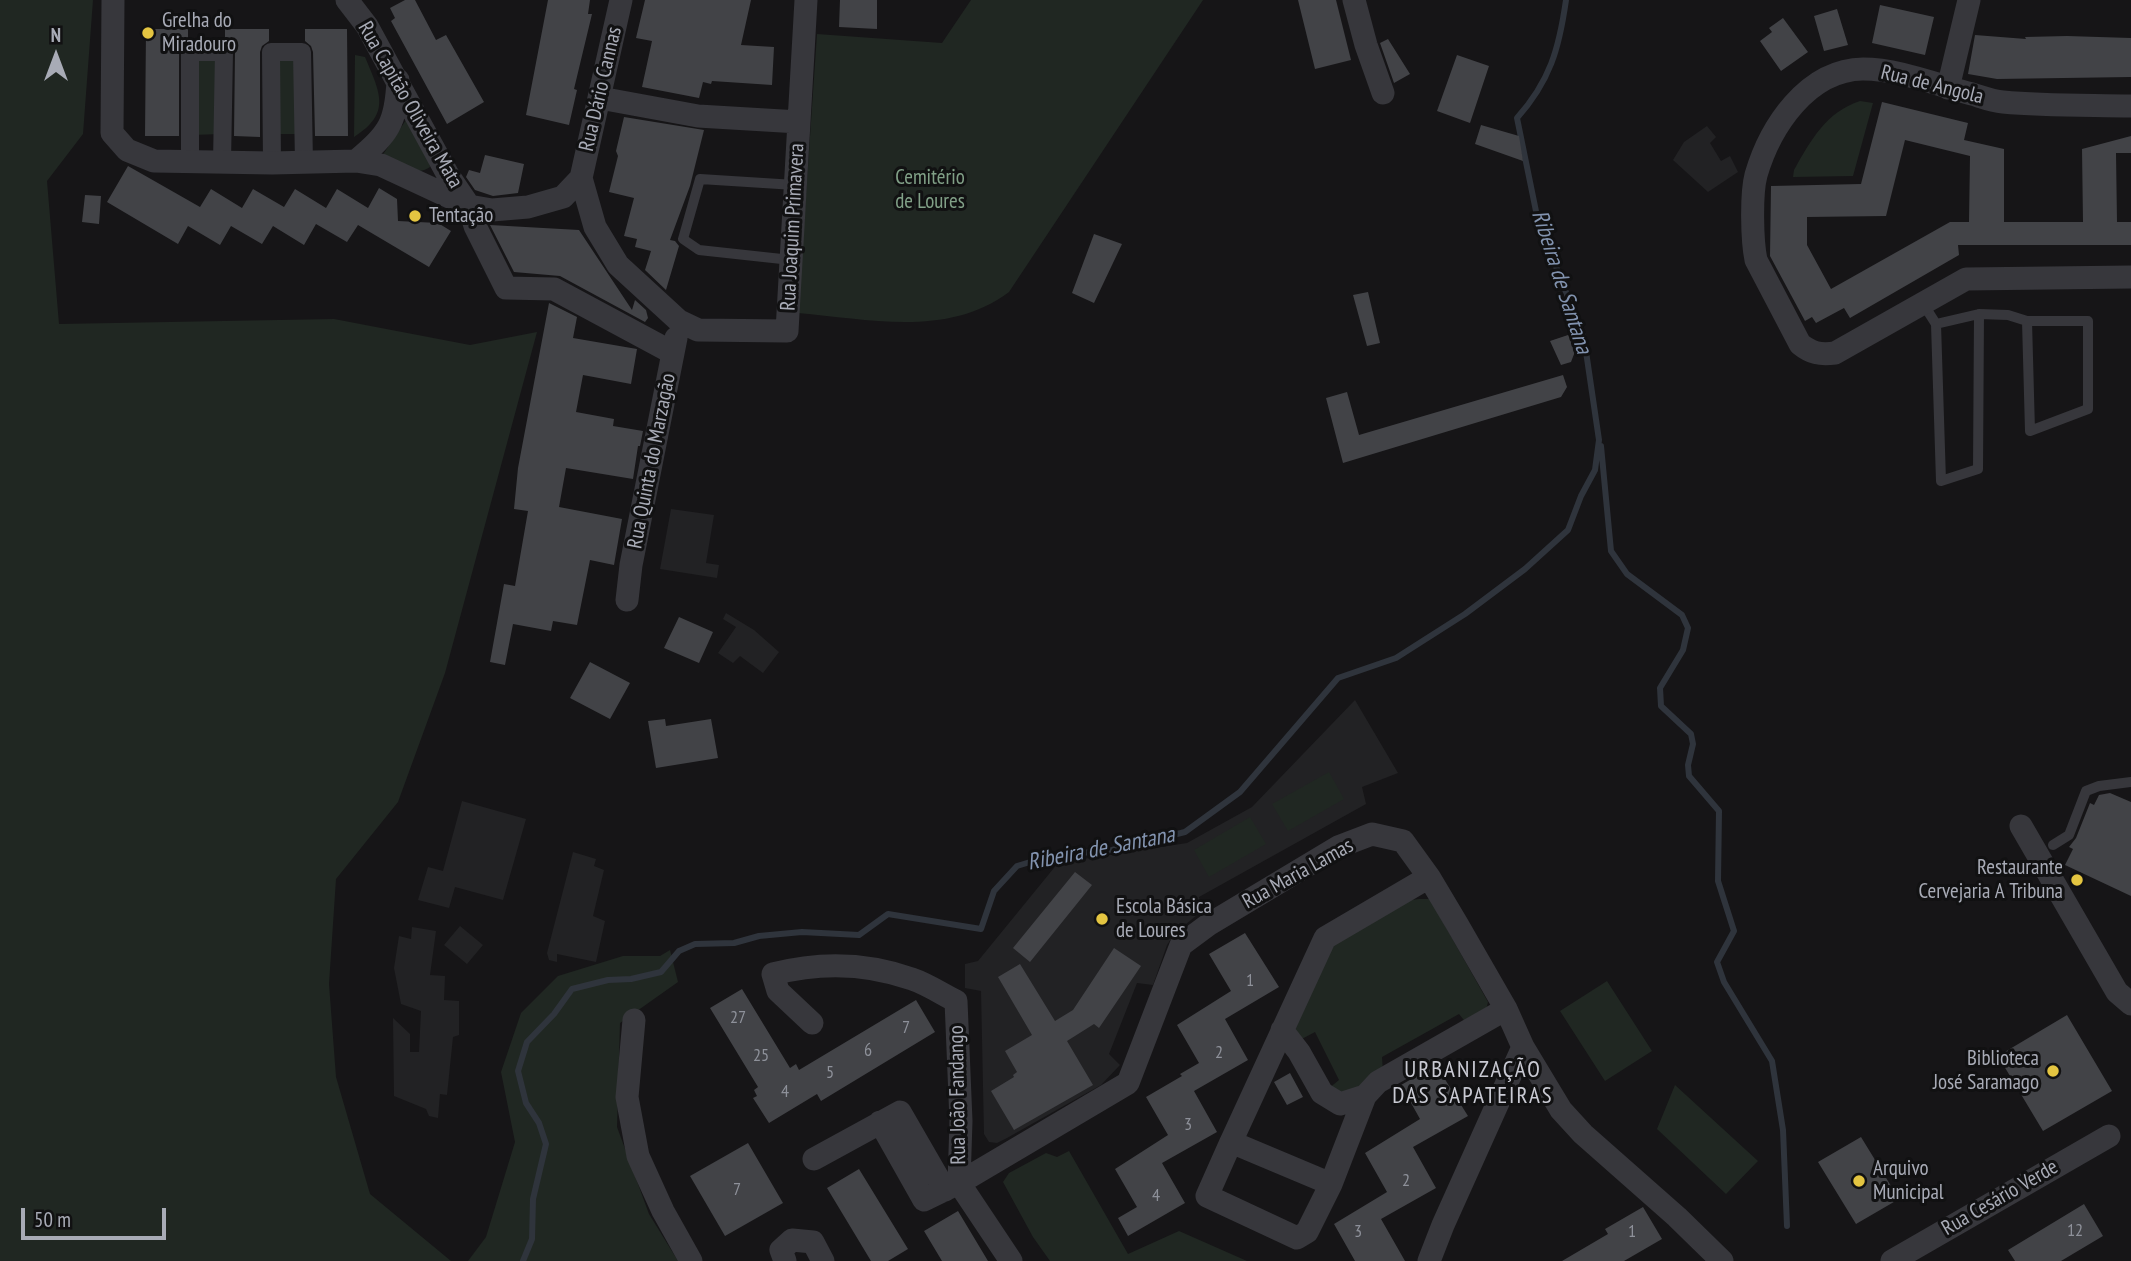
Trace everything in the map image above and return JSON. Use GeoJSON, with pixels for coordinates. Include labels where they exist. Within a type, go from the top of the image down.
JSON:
{"type":"FeatureCollection","features":[{"type":"Feature","properties":{"kind":"street","name":"Rua Dário Cannas"},"geometry":{"type":"LineString","coordinates":[[113,0],[112,133],[127,150],[154,161],[356,161],[381,165],[469,206],[492,210],[528,207],[563,197],[581,178]]}},
{"type":"Feature","properties":{"kind":"street","name":"Rua Dário Cannas"},"geometry":{"type":"LineString","coordinates":[[621,0],[581,178],[595,227],[618,265],[679,321],[698,330],[787,331]]}},
{"type":"Feature","properties":{"kind":"street","name":"Rua Joaquim Primavera"},"geometry":{"type":"LineString","coordinates":[[787,331],[806,0]]}},
{"type":"Feature","properties":{"kind":"street"},"geometry":{"type":"LineString","coordinates":[[1354,0],[1383,93]]}},
{"type":"Feature","properties":{"kind":"street"},"geometry":{"type":"LineString","coordinates":[[1948,88],[1969,0]]}},
{"type":"Feature","properties":{"kind":"street","name":"Rua Capitão Oliveira Mata"},"geometry":{"type":"LineString","coordinates":[[350,1],[398,80],[448,175],[469,206],[475,226],[506,288],[555,289],[673,353]]}},
{"type":"Feature","properties":{"kind":"street"},"geometry":{"type":"LineString","coordinates":[[190,161],[190,52],[223,52],[222,162]]}},
{"type":"Feature","properties":{"kind":"street"},"geometry":{"type":"LineString","coordinates":[[272,163],[271,52],[302,52],[304,163]]}},
{"type":"Feature","properties":{"kind":"street","name":"Rua de Angola"},"geometry":{"type":"LineString","coordinates":[[1922,302],[1835,353],[1822,355],[1809,351],[1800,344],[1756,260],[1753,248],[1756,176],[1773,135],[1793,104],[1815,85],[1839,73],[1861,69],[1885,71],[2000,102],[2131,106]]}},
{"type":"Feature","properties":{"kind":"street"},"geometry":{"type":"LineString","coordinates":[[356,161],[390,128],[397,107],[398,80]]}},
{"type":"Feature","properties":{"kind":"street"},"geometry":{"type":"LineString","coordinates":[[600,98],[698,116],[799,122]]}},
{"type":"Feature","properties":{"kind":"street"},"geometry":{"type":"LineString","coordinates":[[1922,302],[1954,284],[1973,278],[2131,277]]}},
{"type":"Feature","properties":{"kind":"street","name":"Rua Quinta do Marzagão"},"geometry":{"type":"LineString","coordinates":[[627,600],[631,565],[679,321]]}},
{"type":"Feature","properties":{"kind":"street"},"geometry":{"type":"LineString","coordinates":[[2021,826],[2117,992],[2131,1004]]}},
{"type":"Feature","properties":{"kind":"street","name":"Rua Maria Lamas"},"geometry":{"type":"LineString","coordinates":[[952,1186],[1128,1083],[1181,945],[1208,925],[1338,847],[1372,834],[1403,841],[1429,877],[1561,1110],[1677,1217],[1716,1259]]}},
{"type":"Feature","properties":{"kind":"street"},"geometry":{"type":"LineString","coordinates":[[1429,877],[1325,937],[1207,1196],[1297,1238],[1307,1231],[1331,1184],[1365,1096],[1378,1082],[1506,1009]]}},
{"type":"Feature","properties":{"kind":"street","name":"Rua João Fandango"},"geometry":{"type":"LineString","coordinates":[[812,1023],[778,991],[773,974],[803,967],[859,966],[913,979],[956,1001],[961,1121],[952,1186],[1011,1261]]}},
{"type":"Feature","properties":{"kind":"street"},"geometry":{"type":"LineString","coordinates":[[634,1020],[627,1097],[638,1156],[663,1211],[691,1261]]}},
{"type":"Feature","properties":{"kind":"street"},"geometry":{"type":"LineString","coordinates":[[1282,1030],[1299,1052],[1322,1093],[1340,1104],[1365,1096]]}},
{"type":"Feature","properties":{"kind":"street"},"geometry":{"type":"LineString","coordinates":[[1429,1261],[1523,1047]]}},
{"type":"Feature","properties":{"kind":"street"},"geometry":{"type":"LineString","coordinates":[[814,1159],[880,1122],[924,1200],[952,1186]]}},
{"type":"Feature","properties":{"kind":"street","name":"Rua Cesário Verde"},"geometry":{"type":"LineString","coordinates":[[1892,1261],[2109,1136]]}},
{"type":"Feature","properties":{"kind":"street"},"geometry":{"type":"LineString","coordinates":[[1231,1142],[1331,1184]]}},
{"type":"Feature","properties":{"kind":"street"},"geometry":{"type":"LineString","coordinates":[[785,1261],[781,1250],[792,1240],[813,1242],[823,1261]]}},
{"type":"Feature","properties":{"kind":"lane"},"geometry":{"type":"LineString","coordinates":[[791,260],[699,250],[683,239],[700,179],[795,185]]}},
{"type":"Feature","properties":{"kind":"lane"},"geometry":{"type":"LineString","coordinates":[[1922,302],[1936,324],[1941,481],[1978,469],[1979,314]]}},
{"type":"Feature","properties":{"kind":"lane"},"geometry":{"type":"LineString","coordinates":[[1936,324],[1979,314],[2008,315],[2027,321],[2088,321],[2088,409],[2030,431],[2027,321]]}},
{"type":"Feature","properties":{"kind":"lane"},"geometry":{"type":"LineString","coordinates":[[2053,845],[2069,835],[2086,791],[2099,786],[2131,782]]}},
{"type":"Feature","properties":{"kind":"shaded area"},"geometry":{"type":"Polygon","coordinates":[[[1707,126],[1716,137],[1710,143],[1721,161],[1730,156],[1738,172],[1708,192],[1673,160],[1684,142],[1707,126]]]}},
{"type":"Feature","properties":{"kind":"shaded area"},"geometry":{"type":"Polygon","coordinates":[[[671,509],[714,515],[706,563],[719,565],[717,578],[660,569],[671,509]]]}},
{"type":"Feature","properties":{"kind":"shaded area"},"geometry":{"type":"Polygon","coordinates":[[[726,613],[754,630],[779,652],[763,673],[740,656],[733,663],[718,653],[736,627],[723,619],[726,613]]]}},
{"type":"Feature","properties":{"kind":"shaded area","name":"Escola Básica de Loures"},"geometry":{"type":"Polygon","coordinates":[[[1355,700],[1398,773],[1362,787],[1366,804],[1199,897],[1202,911],[1175,933],[1167,945],[1153,985],[1137,983],[1109,1054],[1120,1065],[1101,1085],[1007,1138],[997,1143],[989,1142],[984,1134],[981,991],[965,988],[965,964],[978,961],[1058,863],[1187,843],[1252,807],[1355,700]]]}},
{"type":"Feature","properties":{"kind":"shaded area"},"geometry":{"type":"Polygon","coordinates":[[[462,801],[526,819],[503,900],[455,887],[449,908],[418,900],[428,867],[443,871],[462,801]]]}},
{"type":"Feature","properties":{"kind":"shaded area"},"geometry":{"type":"Polygon","coordinates":[[[573,852],[596,859],[594,866],[604,870],[593,916],[605,921],[596,962],[557,954],[557,962],[549,960],[547,953],[573,852]]]}},
{"type":"Feature","properties":{"kind":"shaded area"},"geometry":{"type":"Polygon","coordinates":[[[460,926],[483,945],[467,964],[444,945],[460,926]]]}},
{"type":"Feature","properties":{"kind":"shaded area"},"geometry":{"type":"Polygon","coordinates":[[[412,927],[436,931],[430,975],[445,976],[444,1000],[459,1001],[459,1035],[453,1037],[447,1095],[440,1094],[438,1118],[429,1116],[426,1109],[394,1096],[393,1018],[410,1034],[410,1052],[419,1052],[421,1011],[401,1004],[394,968],[399,936],[411,939],[412,927]]]}},
{"type":"Feature","properties":{"kind":"green space"},"geometry":{"type":"Polygon","coordinates":[[[0,0],[93,0],[83,134],[47,181],[59,324],[334,319],[470,345],[537,332],[445,673],[398,802],[336,879],[329,984],[336,1077],[370,1194],[451,1261],[0,1261],[0,0]]]}},
{"type":"Feature","properties":{"kind":"green space","name":"Cemitério de Loures"},"geometry":{"type":"Polygon","coordinates":[[[971,0],[1203,0],[1009,292],[960,316],[934,320],[880,321],[798,313],[817,34],[942,43],[971,0]]]}},
{"type":"Feature","properties":{"kind":"green space"},"geometry":{"type":"Polygon","coordinates":[[[191,54],[220,54],[221,134],[192,135],[191,54]]]}},
{"type":"Feature","properties":{"kind":"green space"},"geometry":{"type":"Polygon","coordinates":[[[273,54],[301,54],[301,134],[273,134],[273,54]]]}},
{"type":"Feature","properties":{"kind":"green space"},"geometry":{"type":"Polygon","coordinates":[[[355,55],[365,57],[375,81],[379,102],[374,119],[354,137],[355,55]]]}},
{"type":"Feature","properties":{"kind":"green space"},"geometry":{"type":"Polygon","coordinates":[[[1860,101],[1873,103],[1853,176],[1793,177],[1794,170],[1821,128],[1838,112],[1860,101]]]}},
{"type":"Feature","properties":{"kind":"green space"},"geometry":{"type":"Polygon","coordinates":[[[408,117],[429,159],[430,167],[424,170],[406,168],[382,156],[408,117]]]}},
{"type":"Feature","properties":{"kind":"green space"},"geometry":{"type":"Polygon","coordinates":[[[1329,772],[1344,799],[1288,831],[1272,804],[1329,772]]]}},
{"type":"Feature","properties":{"kind":"green space"},"geometry":{"type":"Polygon","coordinates":[[[1250,817],[1266,844],[1209,877],[1194,850],[1250,817]]]}},
{"type":"Feature","properties":{"kind":"green space"},"geometry":{"type":"Polygon","coordinates":[[[1430,899],[1488,1002],[1486,1010],[1467,1024],[1459,1014],[1382,1057],[1383,1072],[1347,1096],[1328,1089],[1339,1080],[1315,1032],[1298,1041],[1292,1019],[1335,943],[1411,900],[1430,899]]]}},
{"type":"Feature","properties":{"kind":"green space"},"geometry":{"type":"Polygon","coordinates":[[[670,950],[678,982],[620,1023],[617,1127],[649,1214],[678,1261],[468,1261],[486,1237],[515,1142],[501,1072],[521,1013],[558,976],[623,956],[660,956],[670,950]]]}},
{"type":"Feature","properties":{"kind":"green space"},"geometry":{"type":"Polygon","coordinates":[[[1607,981],[1652,1051],[1605,1081],[1560,1011],[1607,981]]]}},
{"type":"Feature","properties":{"kind":"green space"},"geometry":{"type":"Polygon","coordinates":[[[1675,1085],[1758,1161],[1726,1194],[1657,1129],[1675,1085]]]}},
{"type":"Feature","properties":{"kind":"green space"},"geometry":{"type":"Polygon","coordinates":[[[1069,1151],[1128,1254],[1179,1231],[1247,1261],[1050,1261],[1033,1237],[1003,1182],[1009,1173],[1046,1153],[1057,1157],[1069,1151]]]}},
{"type":"Feature","properties":{"kind":"building"},"geometry":{"type":"Polygon","coordinates":[[[405,0],[415,0],[436,40],[446,35],[484,102],[447,124],[391,21],[395,18],[390,8],[405,0]]]}},
{"type":"Feature","properties":{"kind":"building"},"geometry":{"type":"Polygon","coordinates":[[[548,0],[590,0],[588,14],[592,14],[574,89],[577,90],[569,125],[526,115],[548,0]]]}},
{"type":"Feature","properties":{"kind":"building"},"geometry":{"type":"Polygon","coordinates":[[[645,0],[751,0],[741,45],[774,47],[772,85],[703,82],[699,98],[642,87],[652,41],[636,38],[645,0]]]}},
{"type":"Feature","properties":{"kind":"building"},"geometry":{"type":"Polygon","coordinates":[[[840,0],[877,0],[877,29],[839,27],[840,0]]]}},
{"type":"Feature","properties":{"kind":"building"},"geometry":{"type":"Polygon","coordinates":[[[1298,0],[1336,0],[1351,60],[1315,69],[1298,0]]]}},
{"type":"Feature","properties":{"kind":"building"},"geometry":{"type":"Polygon","coordinates":[[[1880,5],[1934,17],[1925,55],[1872,43],[1880,5]]]}},
{"type":"Feature","properties":{"kind":"building"},"geometry":{"type":"Polygon","coordinates":[[[1837,9],[1848,45],[1824,51],[1814,16],[1837,9]]]}},
{"type":"Feature","properties":{"kind":"building"},"geometry":{"type":"Polygon","coordinates":[[[1783,18],[1808,52],[1781,71],[1760,41],[1772,32],[1769,28],[1783,18]]]}},
{"type":"Feature","properties":{"kind":"building"},"geometry":{"type":"Polygon","coordinates":[[[146,29],[188,29],[188,41],[181,46],[179,52],[179,136],[145,136],[146,29]]]}},
{"type":"Feature","properties":{"kind":"building"},"geometry":{"type":"Polygon","coordinates":[[[225,29],[269,29],[269,41],[262,46],[260,52],[260,137],[234,136],[235,52],[234,46],[225,41],[225,29]]]}},
{"type":"Feature","properties":{"kind":"building"},"geometry":{"type":"Polygon","coordinates":[[[305,29],[347,29],[348,136],[315,136],[313,52],[305,41],[305,29]]]}},
{"type":"Feature","properties":{"kind":"building"},"geometry":{"type":"Polygon","coordinates":[[[1975,35],[2026,39],[2025,37],[2067,36],[2131,38],[2131,77],[1997,79],[1968,74],[1975,35]]]}},
{"type":"Feature","properties":{"kind":"building"},"geometry":{"type":"Polygon","coordinates":[[[1388,39],[1410,74],[1394,83],[1380,43],[1388,39]]]}},
{"type":"Feature","properties":{"kind":"building"},"geometry":{"type":"Polygon","coordinates":[[[1457,55],[1489,66],[1470,123],[1437,111],[1457,55]]]}},
{"type":"Feature","properties":{"kind":"building"},"geometry":{"type":"Polygon","coordinates":[[[1882,102],[1968,123],[1964,140],[2004,149],[2004,222],[2083,222],[2082,149],[2131,136],[2131,153],[2116,153],[2117,222],[2131,222],[2131,245],[1958,245],[1959,255],[1850,318],[1844,308],[1816,323],[1812,317],[1805,321],[1770,256],[1771,186],[1861,184],[1882,102]],[[1905,140],[1886,216],[1807,217],[1807,245],[1831,289],[1950,222],[1969,222],[1970,156],[1905,140]]]}},
{"type":"Feature","properties":{"kind":"building"},"geometry":{"type":"Polygon","coordinates":[[[624,117],[704,130],[690,186],[670,240],[679,246],[666,290],[645,270],[651,251],[635,247],[637,239],[624,236],[634,198],[609,192],[624,117]]]}},
{"type":"Feature","properties":{"kind":"building"},"geometry":{"type":"Polygon","coordinates":[[[1481,125],[1519,136],[1523,161],[1475,144],[1481,125]]]}},
{"type":"Feature","properties":{"kind":"building"},"geometry":{"type":"Polygon","coordinates":[[[485,155],[524,164],[518,193],[493,196],[475,190],[466,177],[469,170],[480,173],[485,155]]]}},
{"type":"Feature","properties":{"kind":"building"},"geometry":{"type":"Polygon","coordinates":[[[128,166],[200,207],[211,189],[242,208],[253,189],[284,207],[295,189],[326,208],[337,189],[368,208],[379,188],[397,199],[398,221],[438,223],[451,231],[429,267],[358,225],[347,242],[316,224],[304,245],[273,226],[262,244],[231,226],[220,245],[188,226],[178,244],[107,202],[128,166]]]}},
{"type":"Feature","properties":{"kind":"building"},"geometry":{"type":"Polygon","coordinates":[[[85,195],[101,196],[99,224],[82,222],[85,195]]]}},
{"type":"Feature","properties":{"kind":"building"},"geometry":{"type":"Polygon","coordinates":[[[490,225],[579,230],[632,310],[635,300],[646,310],[648,318],[645,322],[560,276],[514,272],[490,225]]]}},
{"type":"Feature","properties":{"kind":"building"},"geometry":{"type":"Polygon","coordinates":[[[1094,234],[1122,244],[1094,303],[1072,293],[1094,234]]]}},
{"type":"Feature","properties":{"kind":"building"},"geometry":{"type":"Polygon","coordinates":[[[1368,292],[1380,343],[1367,346],[1353,295],[1368,292]]]}},
{"type":"Feature","properties":{"kind":"building"},"geometry":{"type":"Polygon","coordinates":[[[549,303],[577,317],[573,338],[637,349],[631,384],[583,375],[576,412],[614,419],[613,426],[643,431],[633,479],[566,468],[559,507],[622,519],[614,565],[590,560],[577,625],[553,621],[551,631],[513,624],[505,665],[490,662],[504,584],[515,586],[528,511],[514,509],[518,468],[549,303]]]}},
{"type":"Feature","properties":{"kind":"building"},"geometry":{"type":"Polygon","coordinates":[[[1571,334],[1576,349],[1571,362],[1561,365],[1550,341],[1571,334]]]}},
{"type":"Feature","properties":{"kind":"building"},"geometry":{"type":"Polygon","coordinates":[[[1563,375],[1567,387],[1561,397],[1343,463],[1326,398],[1347,392],[1359,435],[1563,375]]]}},
{"type":"Feature","properties":{"kind":"building"},"geometry":{"type":"Polygon","coordinates":[[[679,617],[713,632],[699,663],[664,648],[679,617]]]}},
{"type":"Feature","properties":{"kind":"building"},"geometry":{"type":"Polygon","coordinates":[[[590,662],[630,683],[610,719],[570,698],[590,662]]]}},
{"type":"Feature","properties":{"kind":"building"},"geometry":{"type":"Polygon","coordinates":[[[665,719],[666,726],[711,719],[718,758],[656,768],[648,721],[665,719]]]}},
{"type":"Feature","properties":{"kind":"building"},"geometry":{"type":"Polygon","coordinates":[[[2110,793],[2131,802],[2131,896],[2065,865],[2073,849],[2069,847],[2076,838],[2090,803],[2094,805],[2099,795],[2110,793]]]}},
{"type":"Feature","properties":{"kind":"building"},"geometry":{"type":"Polygon","coordinates":[[[1075,872],[1092,885],[1030,962],[1013,948],[1075,872]]]}},
{"type":"Feature","properties":{"kind":"building"},"geometry":{"type":"Polygon","coordinates":[[[1245,933],[1279,987],[1225,1019],[1248,1060],[1194,1091],[1217,1132],[1162,1163],[1185,1203],[1128,1236],[1118,1218],[1137,1207],[1115,1169],[1168,1135],[1146,1097],[1199,1063],[1177,1025],[1231,991],[1209,954],[1245,933]]]}},
{"type":"Feature","properties":{"kind":"building"},"geometry":{"type":"Polygon","coordinates":[[[1114,948],[1141,966],[1099,1028],[1094,1024],[1067,1041],[1093,1085],[1014,1130],[991,1091],[1014,1077],[1017,1072],[1005,1051],[1032,1035],[998,977],[1020,964],[1055,1021],[1073,1010],[1114,948]]]}},
{"type":"Feature","properties":{"kind":"building"},"geometry":{"type":"Polygon","coordinates":[[[742,989],[790,1068],[796,1064],[799,1070],[916,1000],[935,1032],[821,1101],[817,1094],[769,1123],[753,1098],[757,1096],[754,1090],[758,1087],[710,1008],[742,989]]]}},
{"type":"Feature","properties":{"kind":"building","name":"Biblioteca José Saramago"},"geometry":{"type":"Polygon","coordinates":[[[2067,1015],[2112,1091],[2043,1131],[1998,1056],[2067,1015]]]}},
{"type":"Feature","properties":{"kind":"building"},"geometry":{"type":"Polygon","coordinates":[[[1436,1065],[1468,1116],[1413,1147],[1436,1188],[1381,1219],[1405,1261],[1355,1261],[1334,1224],[1387,1192],[1365,1153],[1420,1119],[1401,1085],[1436,1065]]]}},
{"type":"Feature","properties":{"kind":"building"},"geometry":{"type":"Polygon","coordinates":[[[1290,1073],[1303,1097],[1287,1105],[1274,1082],[1290,1073]]]}},
{"type":"Feature","properties":{"kind":"building","name":"Arquivo Municipal"},"geometry":{"type":"Polygon","coordinates":[[[1861,1137],[1899,1199],[1856,1224],[1818,1162],[1861,1137]]]}},
{"type":"Feature","properties":{"kind":"building"},"geometry":{"type":"Polygon","coordinates":[[[748,1143],[783,1203],[725,1236],[690,1176],[748,1143]]]}},
{"type":"Feature","properties":{"kind":"building"},"geometry":{"type":"Polygon","coordinates":[[[859,1169],[908,1249],[888,1261],[871,1261],[827,1188],[859,1169]]]}},
{"type":"Feature","properties":{"kind":"building"},"geometry":{"type":"Polygon","coordinates":[[[2084,1204],[2103,1236],[2061,1261],[2015,1261],[2008,1250],[2084,1204]]]}},
{"type":"Feature","properties":{"kind":"building"},"geometry":{"type":"Polygon","coordinates":[[[1643,1207],[1662,1239],[1624,1261],[1562,1261],[1608,1234],[1605,1229],[1643,1207]]]}},
{"type":"Feature","properties":{"kind":"building"},"geometry":{"type":"Polygon","coordinates":[[[958,1211],[988,1261],[942,1261],[924,1231],[958,1211]]]}},
{"type":"Feature","properties":{"kind":"waterway","name":"Ribeira de Santana"},"geometry":{"type":"LineString","coordinates":[[523,1261],[532,1239],[533,1199],[546,1144],[539,1123],[526,1103],[518,1071],[527,1042],[554,1014],[572,989],[661,972],[679,951],[695,944],[734,943],[759,936],[802,932],[859,935],[888,914],[981,929],[994,891],[1017,866],[1050,856],[1112,850],[1185,832],[1240,792],[1338,678],[1396,658],[1465,614],[1525,569],[1568,530],[1595,470],[1599,440],[1584,338],[1538,221],[1517,118],[1538,91],[1551,64],[1566,0]]}},
{"type":"Feature","properties":{"kind":"waterway"},"geometry":{"type":"LineString","coordinates":[[1601,446],[1611,551],[1627,574],[1682,615],[1688,628],[1683,650],[1660,688],[1661,706],[1691,734],[1693,744],[1688,765],[1689,776],[1719,811],[1718,881],[1734,931],[1717,962],[1724,982],[1772,1061],[1783,1130],[1787,1226]]}},
{"type":"Feature","properties":{"kind":"place","name":"Grelha do Miradouro"},"geometry":{"type":"Point","coordinates":[148,33]}},
{"type":"Feature","properties":{"kind":"place","name":"Tentação"},"geometry":{"type":"Point","coordinates":[415,216]}},
{"type":"Feature","properties":{"kind":"place","name":"Restaurante Cervejaria A Tribuna"},"geometry":{"type":"Point","coordinates":[2077,880]}},
{"type":"Feature","properties":{"kind":"place","name":"Escola Básica de Loures"},"geometry":{"type":"Point","coordinates":[1102,919]}},
{"type":"Feature","properties":{"kind":"place","name":"Biblioteca José Saramago"},"geometry":{"type":"Point","coordinates":[2053,1071]}},
{"type":"Feature","properties":{"kind":"place","name":"Arquivo Municipal"},"geometry":{"type":"Point","coordinates":[1859,1181]}},
{"type":"Feature","properties":{"kind":"district","name":"URBANIZAÇÃO DAS SAPATEIRAS"},"geometry":{"type":"Point","coordinates":[1473,1083]}}]}
